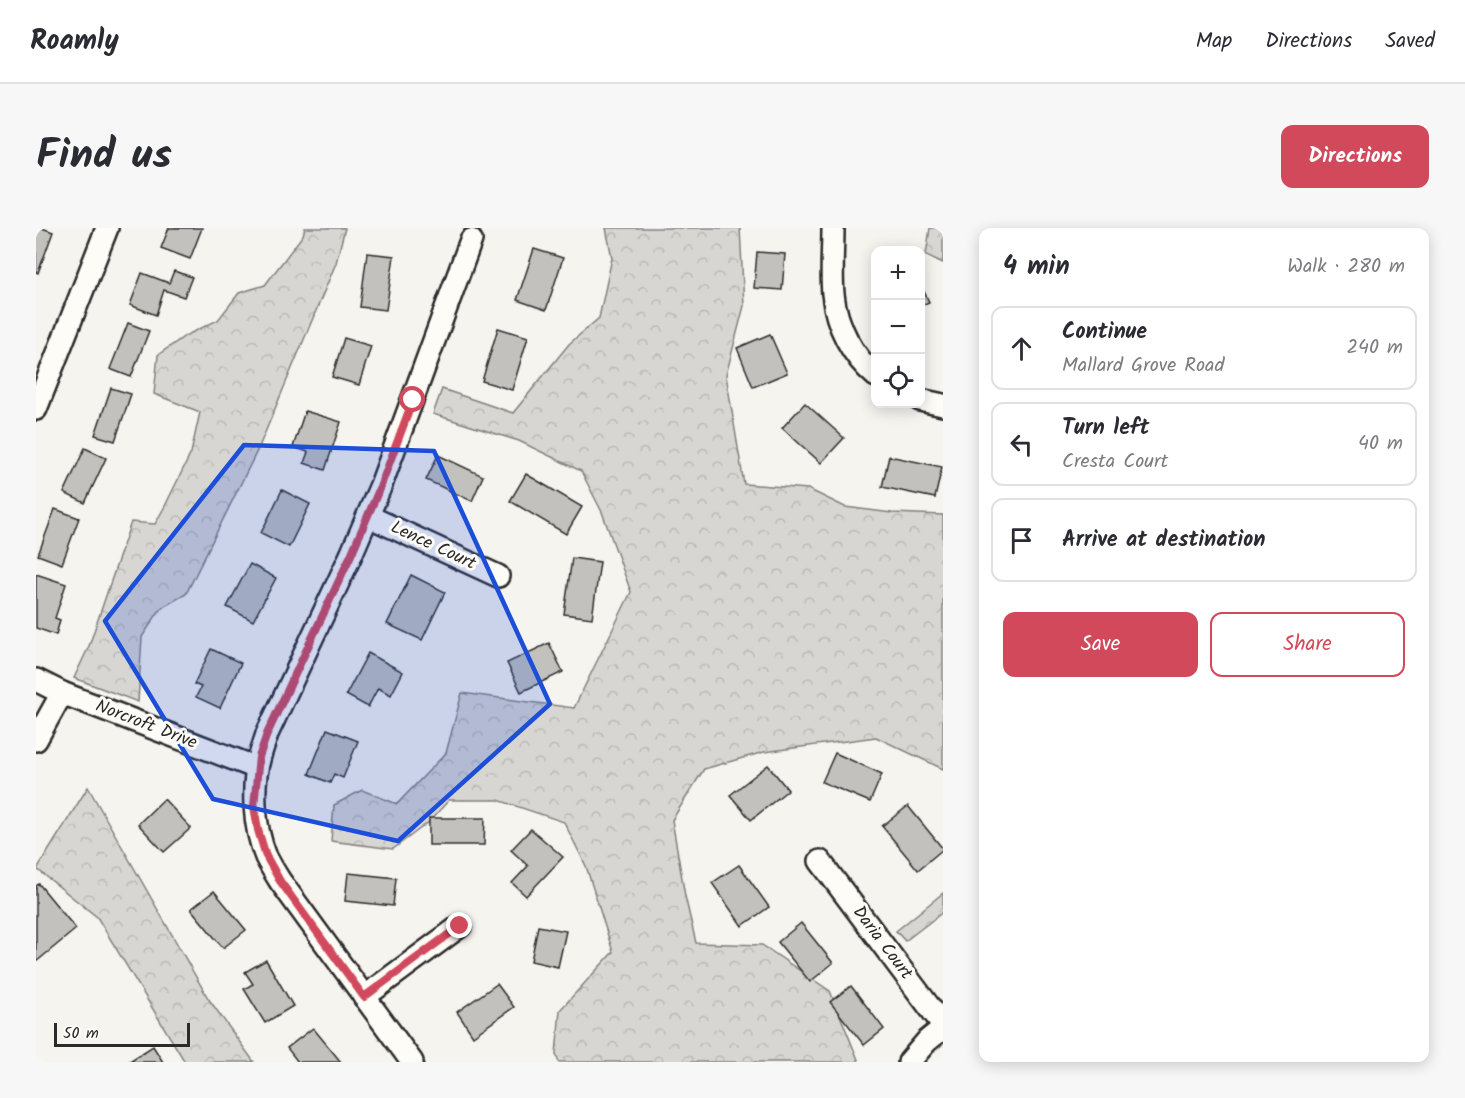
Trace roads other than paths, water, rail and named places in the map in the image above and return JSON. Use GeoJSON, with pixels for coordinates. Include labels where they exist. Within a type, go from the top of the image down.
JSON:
{"type":"FeatureCollection","features":[{"type":"Feature","properties":{"kind":"street"},"geometry":{"type":"LineString","coordinates":[[36,409],[107,228]]}},
{"type":"Feature","properties":{"kind":"street"},"geometry":{"type":"LineString","coordinates":[[834,228],[833,293],[838,318],[848,341],[871,370]]}},
{"type":"Feature","properties":{"kind":"street"},"geometry":{"type":"LineString","coordinates":[[412,1062],[280,881],[266,856],[254,806],[257,768],[267,734],[351,555],[381,485],[471,240]]}},
{"type":"Feature","properties":{"kind":"street"},"geometry":{"type":"LineString","coordinates":[[925,401],[943,405]]}},
{"type":"Feature","properties":{"kind":"street","name":"Lence Court"},"geometry":{"type":"LineString","coordinates":[[368,516],[498,576]]}},
{"type":"Feature","properties":{"kind":"street","name":"Norcroft Drive"},"geometry":{"type":"LineString","coordinates":[[36,680],[62,693],[257,768]]}},
{"type":"Feature","properties":{"kind":"street"},"geometry":{"type":"LineString","coordinates":[[36,740],[62,693]]}},
{"type":"Feature","properties":{"kind":"street","name":"Daria Court"},"geometry":{"type":"LineString","coordinates":[[820,861],[943,1026]]}},
{"type":"Feature","properties":{"kind":"street"},"geometry":{"type":"LineString","coordinates":[[364,997],[460,926]]}},
{"type":"Feature","properties":{"kind":"street"},"geometry":{"type":"LineString","coordinates":[[909,1062],[943,1026]]}}]}
